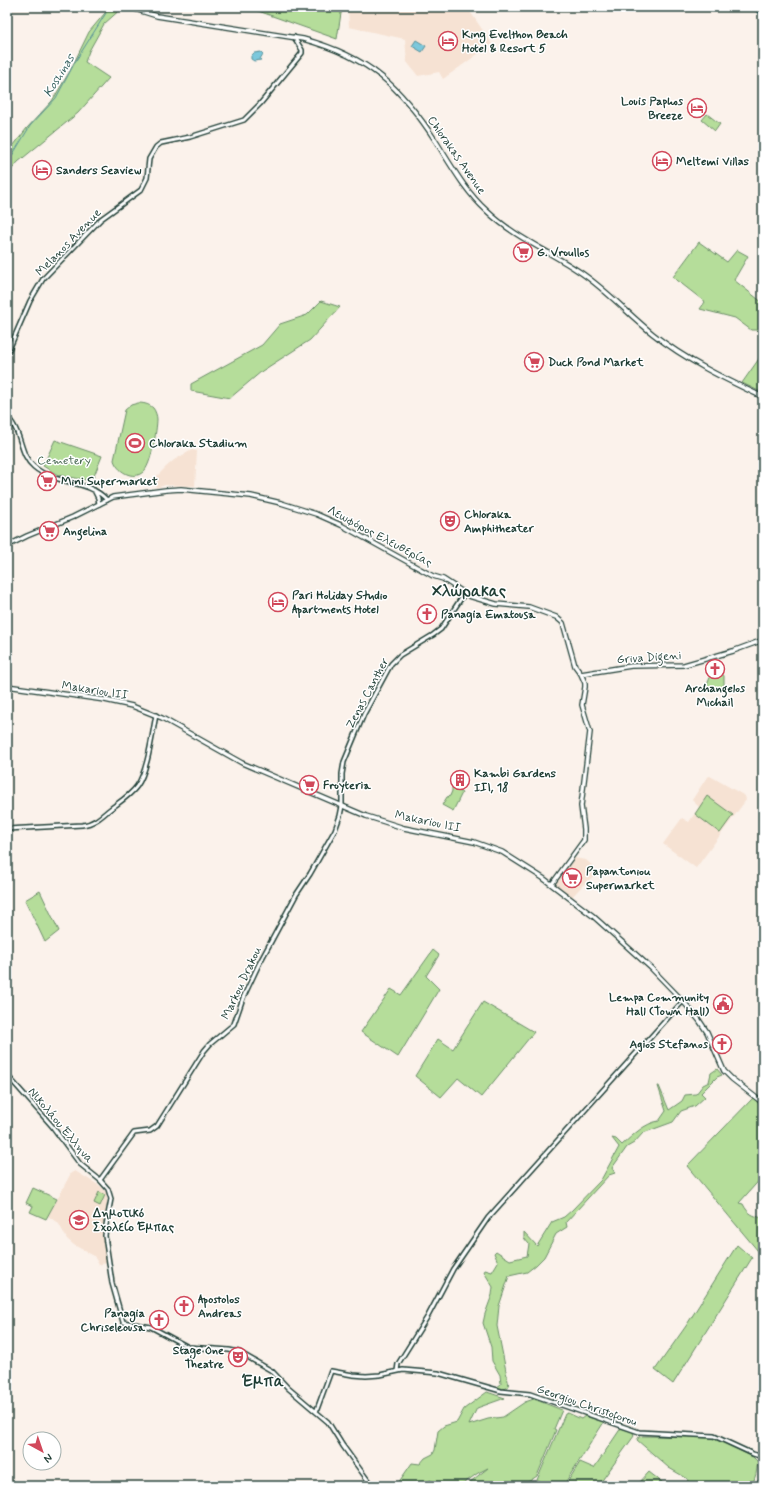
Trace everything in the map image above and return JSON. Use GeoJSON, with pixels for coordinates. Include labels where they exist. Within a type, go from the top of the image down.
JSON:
{"type":"FeatureCollection","features":[{"type":"Feature","properties":{"kind":"main road","name":"Chlorakas Avenue"},"geometry":{"type":"LineString","coordinates":[[128,7],[157,16],[294,37],[326,45],[351,56],[373,70],[394,87],[415,111],[464,184],[483,208],[498,221],[526,240],[572,266],[588,278],[645,328],[681,354],[714,374],[763,397]]}},
{"type":"Feature","properties":{"kind":"main road","name":"Λεωφόρος Ελευθερίας"},"geometry":{"type":"LineString","coordinates":[[7,546],[107,500],[124,495],[173,489],[233,494],[251,496],[281,503],[316,514],[342,526],[435,577],[443,578],[464,594]]}},
{"type":"Feature","properties":{"kind":"main road"},"geometry":{"type":"LineString","coordinates":[[464,594],[496,604],[529,607],[559,618],[564,625],[575,666],[582,674],[585,687],[582,705],[590,732],[581,806],[584,837],[581,844],[552,884]]}},
{"type":"Feature","properties":{"kind":"main road","name":"Griva Digeni"},"geometry":{"type":"LineString","coordinates":[[582,674],[630,666],[684,665],[733,651],[763,640]]}},
{"type":"Feature","properties":{"kind":"main road","name":"Makariou III"},"geometry":{"type":"LineString","coordinates":[[7,686],[110,700],[132,706],[156,715],[232,759],[342,806],[390,824],[474,842],[502,852],[520,862],[552,884],[626,944],[683,1001],[707,1032],[724,1070],[732,1079],[763,1103]]}},
{"type":"Feature","properties":{"kind":"street","name":"Melanos Avenue"},"geometry":{"type":"LineString","coordinates":[[7,354],[30,301],[43,279],[101,219],[141,190],[147,178],[149,159],[156,147],[162,143],[190,137],[244,120],[278,82],[302,51],[294,37]]}},
{"type":"Feature","properties":{"kind":"street"},"geometry":{"type":"LineString","coordinates":[[7,416],[15,426],[24,453],[33,466],[48,475],[93,488],[107,500]]}},
{"type":"Feature","properties":{"kind":"street"},"geometry":{"type":"LineString","coordinates":[[93,488],[99,504]]}},
{"type":"Feature","properties":{"kind":"street","name":"Zenas Canther"},"geometry":{"type":"LineString","coordinates":[[342,806],[342,774],[344,762],[364,714],[391,664],[400,655],[441,629],[464,594]]}},
{"type":"Feature","properties":{"kind":"street"},"geometry":{"type":"LineString","coordinates":[[7,829],[87,824],[94,822],[134,790],[139,782],[144,770],[156,715]]}},
{"type":"Feature","properties":{"kind":"street","name":"Markou Drakou"},"geometry":{"type":"LineString","coordinates":[[100,1180],[134,1133],[150,1131],[157,1126],[204,1051],[234,1024],[243,998],[259,964],[296,895],[310,874],[335,830],[342,806]]}},
{"type":"Feature","properties":{"kind":"street"},"geometry":{"type":"LineString","coordinates":[[397,1371],[398,1364],[428,1316],[453,1269],[488,1218],[683,1001]]}},
{"type":"Feature","properties":{"kind":"street","name":"Νικολάου Έλληνα"},"geometry":{"type":"LineString","coordinates":[[7,1075],[52,1126],[80,1164],[100,1180],[108,1189],[110,1196],[105,1236],[113,1290],[123,1322],[151,1327],[188,1348],[229,1350],[239,1352],[272,1371],[288,1388],[328,1422],[343,1446],[372,1486]]}},
{"type":"Feature","properties":{"kind":"street","name":"Georgiou Christoforou"},"geometry":{"type":"LineString","coordinates":[[316,1412],[331,1371],[366,1376],[409,1370],[438,1373],[501,1391],[530,1394],[639,1432],[714,1436],[763,1457]]}},
{"type":"Feature","properties":{"kind":"shaded area","name":"King Evelthon Beach Hotel & Resort 5"},"geometry":{"type":"Polygon","coordinates":[[[348,7],[467,7],[492,44],[443,79],[439,72],[418,76],[407,62],[405,39],[349,27],[348,7]]]}},
{"type":"Feature","properties":{"kind":"shaded area"},"geometry":{"type":"Polygon","coordinates":[[[192,450],[197,451],[195,486],[165,485],[156,488],[155,478],[174,460],[192,450]]]}},
{"type":"Feature","properties":{"kind":"shaded area"},"geometry":{"type":"Polygon","coordinates":[[[710,776],[745,796],[746,800],[696,868],[663,844],[682,818],[689,822],[699,807],[692,800],[707,777],[710,776]]]}},
{"type":"Feature","properties":{"kind":"shaded area","name":"Papantoniou Supermarket"},"geometry":{"type":"Polygon","coordinates":[[[574,858],[586,860],[594,867],[597,873],[571,898],[554,884],[574,858]]]}},
{"type":"Feature","properties":{"kind":"shaded area","name":"Δημοτικό Σχολείο Έμπας"},"geometry":{"type":"Polygon","coordinates":[[[75,1171],[100,1186],[107,1193],[103,1242],[107,1262],[99,1265],[94,1256],[74,1245],[67,1239],[59,1224],[48,1216],[71,1173],[75,1171]]]}},
{"type":"Feature","properties":{"kind":"green space"},"geometry":{"type":"Polygon","coordinates":[[[110,7],[122,8],[104,24],[89,51],[85,62],[109,78],[78,113],[18,162],[7,175],[7,154],[27,128],[52,101],[70,71],[89,32],[110,7]]]}},
{"type":"Feature","properties":{"kind":"green space"},"geometry":{"type":"Polygon","coordinates":[[[247,7],[342,7],[337,39],[247,7]]]}},
{"type":"Feature","properties":{"kind":"green space"},"geometry":{"type":"Polygon","coordinates":[[[707,114],[720,124],[715,131],[702,120],[707,114]]]}},
{"type":"Feature","properties":{"kind":"green space"},"geometry":{"type":"Polygon","coordinates":[[[699,242],[727,262],[737,250],[748,256],[734,280],[763,303],[763,330],[751,330],[735,318],[700,309],[705,302],[673,277],[699,242]]]}},
{"type":"Feature","properties":{"kind":"green space"},"geometry":{"type":"Polygon","coordinates":[[[321,301],[340,307],[310,340],[262,371],[230,398],[191,391],[191,384],[262,345],[280,324],[307,315],[321,301]]]}},
{"type":"Feature","properties":{"kind":"green space"},"geometry":{"type":"Polygon","coordinates":[[[763,353],[763,393],[742,383],[763,353]]]}},
{"type":"Feature","properties":{"kind":"green space","name":"Chloraka Stadium"},"geometry":{"type":"Polygon","coordinates":[[[138,403],[146,404],[154,409],[157,416],[156,431],[151,456],[146,469],[139,475],[130,475],[118,468],[114,460],[125,410],[131,405],[138,403]]]}},
{"type":"Feature","properties":{"kind":"green space","name":"Cemetery"},"geometry":{"type":"Polygon","coordinates":[[[55,440],[102,456],[92,481],[58,475],[43,466],[55,440]]]}},
{"type":"Feature","properties":{"kind":"green space"},"geometry":{"type":"Polygon","coordinates":[[[719,669],[724,676],[724,689],[706,687],[712,673],[719,669]]]}},
{"type":"Feature","properties":{"kind":"green space"},"geometry":{"type":"Polygon","coordinates":[[[452,787],[462,793],[453,811],[442,805],[447,797],[450,796],[452,787]]]}},
{"type":"Feature","properties":{"kind":"green space"},"geometry":{"type":"Polygon","coordinates":[[[707,796],[733,815],[720,833],[695,814],[707,796]]]}},
{"type":"Feature","properties":{"kind":"green space"},"geometry":{"type":"Polygon","coordinates":[[[40,891],[59,931],[45,942],[25,900],[40,891]]]}},
{"type":"Feature","properties":{"kind":"green space"},"geometry":{"type":"Polygon","coordinates":[[[433,950],[439,955],[426,976],[439,989],[398,1057],[361,1032],[391,989],[401,995],[433,950]]]}},
{"type":"Feature","properties":{"kind":"green space"},"geometry":{"type":"Polygon","coordinates":[[[483,1002],[534,1032],[481,1097],[458,1078],[441,1097],[415,1076],[438,1039],[453,1049],[483,1002]]]}},
{"type":"Feature","properties":{"kind":"green space"},"geometry":{"type":"Polygon","coordinates":[[[717,1069],[722,1075],[717,1077],[701,1093],[705,1097],[695,1106],[681,1111],[673,1122],[643,1133],[634,1143],[627,1147],[612,1168],[615,1173],[609,1175],[566,1222],[567,1227],[556,1234],[544,1257],[527,1272],[509,1276],[499,1306],[497,1326],[509,1386],[505,1389],[496,1388],[501,1384],[500,1375],[492,1361],[491,1347],[483,1323],[493,1287],[484,1272],[485,1270],[492,1272],[498,1262],[494,1253],[496,1251],[510,1260],[527,1256],[529,1244],[524,1238],[524,1232],[537,1246],[552,1222],[564,1217],[601,1180],[619,1147],[612,1138],[616,1139],[622,1145],[644,1127],[659,1121],[666,1111],[658,1086],[669,1110],[682,1101],[685,1095],[696,1094],[703,1085],[709,1082],[711,1073],[717,1069]]]}},
{"type":"Feature","properties":{"kind":"green space"},"geometry":{"type":"Polygon","coordinates":[[[753,1098],[763,1107],[763,1176],[739,1203],[743,1204],[751,1214],[763,1218],[763,1244],[758,1251],[687,1166],[753,1098]]]}},
{"type":"Feature","properties":{"kind":"green space"},"geometry":{"type":"Polygon","coordinates":[[[33,1188],[57,1199],[46,1219],[30,1212],[33,1206],[26,1203],[33,1188]]]}},
{"type":"Feature","properties":{"kind":"green space"},"geometry":{"type":"Polygon","coordinates":[[[99,1192],[105,1195],[100,1206],[94,1203],[99,1192]]]}},
{"type":"Feature","properties":{"kind":"green space"},"geometry":{"type":"Polygon","coordinates":[[[737,1245],[752,1258],[673,1384],[655,1370],[686,1326],[737,1245]]]}},
{"type":"Feature","properties":{"kind":"green space"},"geometry":{"type":"Polygon","coordinates":[[[487,1392],[505,1398],[477,1408],[469,1425],[488,1419],[503,1417],[525,1402],[534,1399],[562,1410],[554,1429],[556,1430],[537,1476],[522,1486],[465,1486],[488,1468],[478,1473],[460,1486],[441,1486],[430,1480],[424,1486],[396,1486],[412,1463],[420,1464],[425,1458],[433,1454],[438,1431],[444,1426],[457,1422],[464,1409],[487,1392]]]}},
{"type":"Feature","properties":{"kind":"green space"},"geometry":{"type":"Polygon","coordinates":[[[568,1413],[581,1419],[585,1416],[604,1422],[563,1486],[552,1486],[537,1480],[565,1414],[568,1413]]]}},
{"type":"Feature","properties":{"kind":"green space"},"geometry":{"type":"Polygon","coordinates":[[[621,1428],[633,1432],[634,1436],[598,1486],[565,1486],[580,1462],[594,1468],[621,1428]]]}},
{"type":"Feature","properties":{"kind":"green space"},"geometry":{"type":"Polygon","coordinates":[[[639,1437],[707,1437],[721,1441],[753,1457],[758,1462],[752,1486],[687,1486],[688,1479],[669,1468],[637,1440],[639,1437]]]}},
{"type":"Feature","properties":{"kind":"green space"},"geometry":{"type":"Polygon","coordinates":[[[649,1472],[667,1486],[642,1486],[639,1483],[649,1472]]]}},
{"type":"Feature","properties":{"kind":"water"},"geometry":{"type":"Polygon","coordinates":[[[750,7],[763,7],[763,20],[758,13],[750,7]]]}},
{"type":"Feature","properties":{"kind":"water"},"geometry":{"type":"Polygon","coordinates":[[[416,40],[426,46],[422,52],[412,46],[416,40]]]}},
{"type":"Feature","properties":{"kind":"water"},"geometry":{"type":"Polygon","coordinates":[[[261,52],[263,54],[260,59],[261,60],[254,61],[251,59],[251,56],[254,53],[261,52]]]}},
{"type":"Feature","properties":{"kind":"waterway","name":"Koshinas"},"geometry":{"type":"LineString","coordinates":[[7,164],[30,126],[56,98],[75,62],[106,13]]}},
{"type":"Feature","properties":{"kind":"place","name":"King Evelthon Beach Hotel & Resort 5"},"geometry":{"type":"Point","coordinates":[448,41]}},
{"type":"Feature","properties":{"kind":"place","name":"Louis Paphos Breeze"},"geometry":{"type":"Point","coordinates":[697,108]}},
{"type":"Feature","properties":{"kind":"place","name":"Meltemi Villas"},"geometry":{"type":"Point","coordinates":[662,161]}},
{"type":"Feature","properties":{"kind":"place","name":"Sanders Seaview"},"geometry":{"type":"Point","coordinates":[42,170]}},
{"type":"Feature","properties":{"kind":"place","name":"G. Vroullos"},"geometry":{"type":"Point","coordinates":[523,252]}},
{"type":"Feature","properties":{"kind":"place","name":"Duck Pond Market"},"geometry":{"type":"Point","coordinates":[534,362]}},
{"type":"Feature","properties":{"kind":"place","name":"Chloraka Stadium"},"geometry":{"type":"Point","coordinates":[135,443]}},
{"type":"Feature","properties":{"kind":"place","name":"Mini Supermarket"},"geometry":{"type":"Point","coordinates":[47,481]}},
{"type":"Feature","properties":{"kind":"place","name":"Chloraka Amphitheater"},"geometry":{"type":"Point","coordinates":[450,521]}},
{"type":"Feature","properties":{"kind":"place","name":"Angelina"},"geometry":{"type":"Point","coordinates":[49,531]}},
{"type":"Feature","properties":{"kind":"place","name":"Pari Holiday Studio Apartments Hotel"},"geometry":{"type":"Point","coordinates":[278,602]}},
{"type":"Feature","properties":{"kind":"place","name":"Panagia Ematousa"},"geometry":{"type":"Point","coordinates":[427,614]}},
{"type":"Feature","properties":{"kind":"place","name":"Archangelos Michail"},"geometry":{"type":"Point","coordinates":[715,669]}},
{"type":"Feature","properties":{"kind":"place","name":"Kambi Gardens III, 18"},"geometry":{"type":"Point","coordinates":[460,780]}},
{"type":"Feature","properties":{"kind":"place","name":"Froyteria"},"geometry":{"type":"Point","coordinates":[309,785]}},
{"type":"Feature","properties":{"kind":"place","name":"Papantoniou Supermarket"},"geometry":{"type":"Point","coordinates":[572,878]}},
{"type":"Feature","properties":{"kind":"place","name":"Lempa Community Hall (Town Hall)"},"geometry":{"type":"Point","coordinates":[723,1004]}},
{"type":"Feature","properties":{"kind":"place","name":"Agios Stefanos"},"geometry":{"type":"Point","coordinates":[722,1044]}},
{"type":"Feature","properties":{"kind":"place","name":"Δημοτικό Σχολείο Έμπας"},"geometry":{"type":"Point","coordinates":[79,1220]}},
{"type":"Feature","properties":{"kind":"place","name":"Apostolos Andreas"},"geometry":{"type":"Point","coordinates":[184,1306]}},
{"type":"Feature","properties":{"kind":"place","name":"Panagia Chriseleousa"},"geometry":{"type":"Point","coordinates":[159,1320]}},
{"type":"Feature","properties":{"kind":"place","name":"Stage One Theatre"},"geometry":{"type":"Point","coordinates":[238,1357]}},
{"type":"Feature","properties":{"kind":"district","name":"Χλώρακας"},"geometry":{"type":"Point","coordinates":[469,590]}},
{"type":"Feature","properties":{"kind":"district","name":"Έμπα"},"geometry":{"type":"Point","coordinates":[263,1380]}}]}
